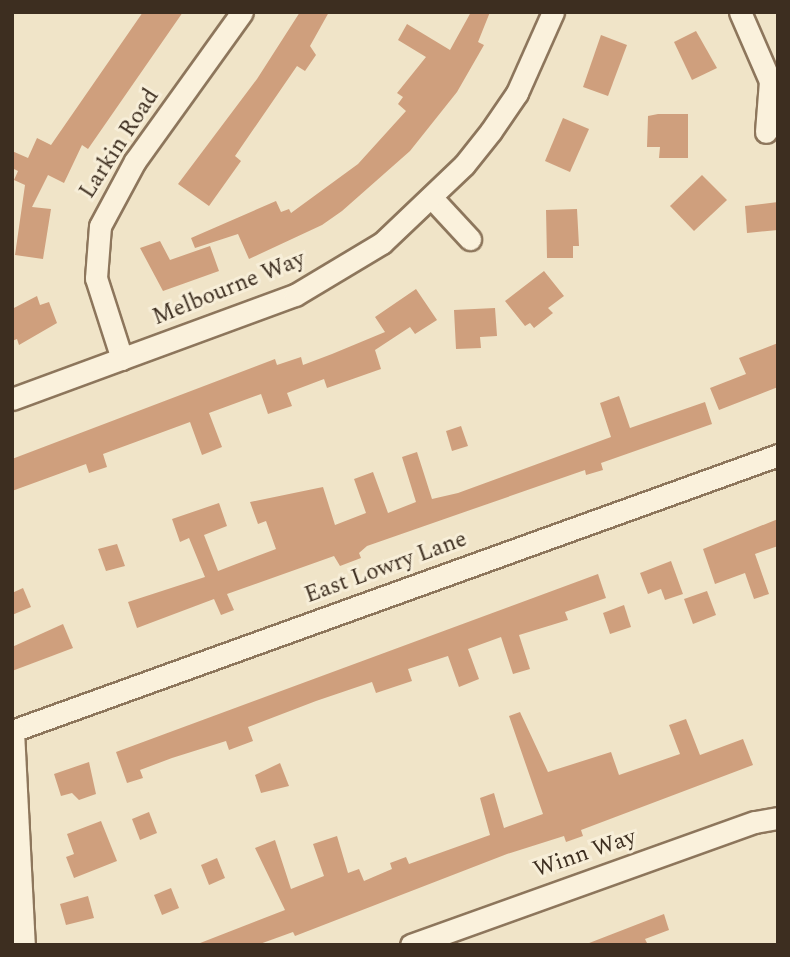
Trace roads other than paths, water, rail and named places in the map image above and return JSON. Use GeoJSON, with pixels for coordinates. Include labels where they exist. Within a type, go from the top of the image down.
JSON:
{"type":"FeatureCollection","features":[{"type":"Feature","properties":{"kind":"street","name":"Larkin Road"},"geometry":{"type":"LineString","coordinates":[[122,359],[96,278],[100,226],[135,161],[242,12]]}},
{"type":"Feature","properties":{"kind":"street","name":"Melbourne Way"},"geometry":{"type":"LineString","coordinates":[[12,398],[295,295],[382,243],[464,166],[517,93],[553,12]]}},
{"type":"Feature","properties":{"kind":"street"},"geometry":{"type":"LineString","coordinates":[[740,12],[770,81],[766,132]]}},
{"type":"Feature","properties":{"kind":"street"},"geometry":{"type":"LineString","coordinates":[[432,198],[470,239]]}},
{"type":"Feature","properties":{"kind":"street","name":"East Lowry Lane"},"geometry":{"type":"LineString","coordinates":[[13,731],[778,455]]}},
{"type":"Feature","properties":{"kind":"street"},"geometry":{"type":"LineString","coordinates":[[13,731],[24,945]]}},
{"type":"Feature","properties":{"kind":"street","name":"Winn Way"},"geometry":{"type":"LineString","coordinates":[[411,945],[755,822],[778,818]]}}]}
